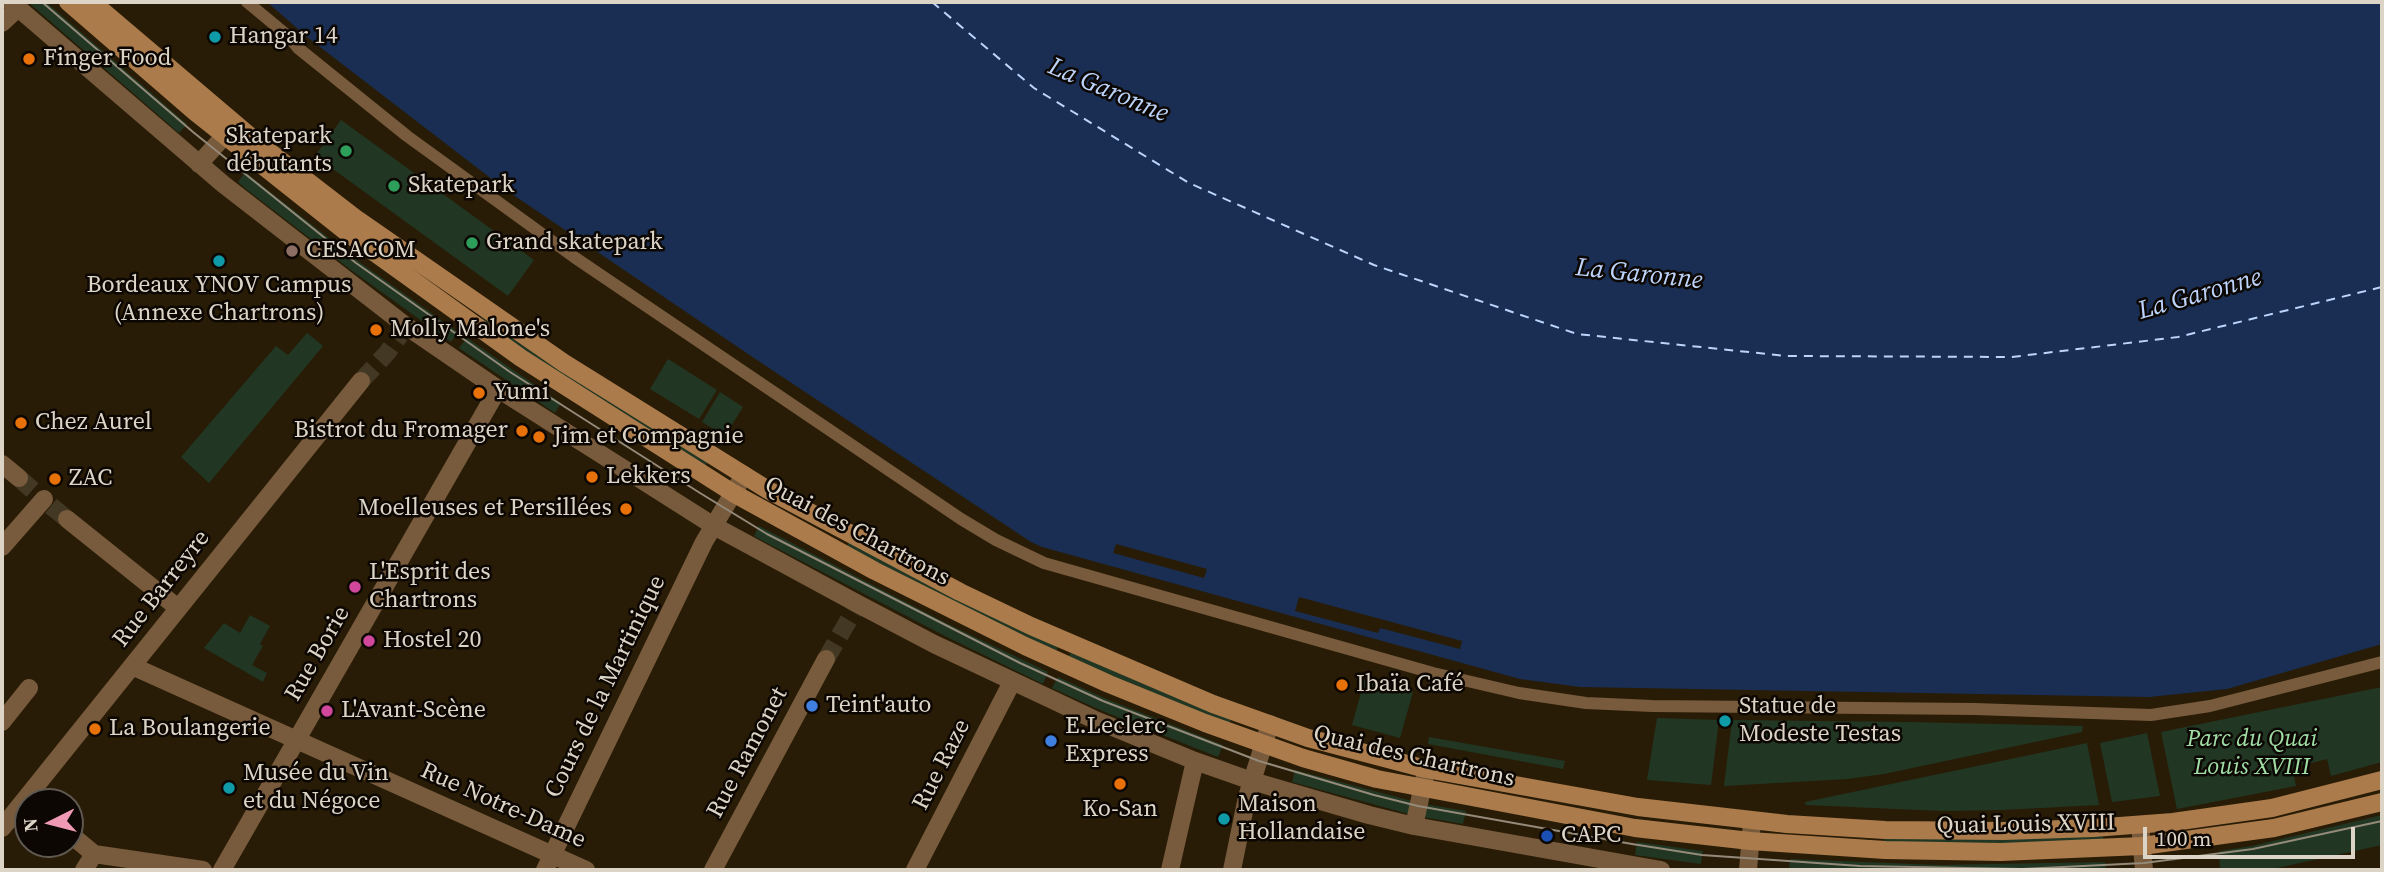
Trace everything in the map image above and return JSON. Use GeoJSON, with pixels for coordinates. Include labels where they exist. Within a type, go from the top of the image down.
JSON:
{"type":"FeatureCollection","features":[{"type":"Feature","properties":{"kind":"main road","name":"Quai des Chartrons"},"geometry":{"type":"LineString","coordinates":[[68,2],[229,130],[564,363],[744,475],[883,552],[1031,626],[1202,699],[1308,738],[1426,769],[1637,807],[1752,821]]}},
{"type":"Feature","properties":{"kind":"main road","name":"Quai des Chartrons"},"geometry":{"type":"LineString","coordinates":[[92,2],[229,130],[349,235],[554,380],[733,493],[875,572],[1108,684],[1264,744],[1377,779],[1634,828],[1750,841]]}},
{"type":"Feature","properties":{"kind":"main road","name":"Quai Louis XVIII"},"geometry":{"type":"LineString","coordinates":[[1752,821],[1885,830],[1954,831],[2140,825],[2272,808],[2382,780]]}},
{"type":"Feature","properties":{"kind":"main road","name":"Quai Louis XVIII"},"geometry":{"type":"LineString","coordinates":[[1750,841],[1956,852],[2142,846],[2274,828],[2382,802]]}},
{"type":"Feature","properties":{"kind":"street"},"geometry":{"type":"LineString","coordinates":[[247,2],[288,36],[298,48],[407,136],[574,257],[961,519],[996,540],[1044,563],[1433,673],[1519,693],[1586,703],[1702,707],[1975,709],[2151,715],[2210,706],[2382,663]]}},
{"type":"Feature","properties":{"kind":"street"},"geometry":{"type":"LineString","coordinates":[[2,23],[14,5],[199,164],[403,330],[714,526],[869,610],[1012,682],[1093,719],[1195,761],[1252,780],[1414,826],[1661,870]]}},
{"type":"Feature","properties":{"kind":"street"},"geometry":{"type":"LineString","coordinates":[[199,164],[229,130]]}},
{"type":"Feature","properties":{"kind":"street","name":"Rue Barreyre"},"geometry":{"type":"LineString","coordinates":[[37,788],[361,381]]}},
{"type":"Feature","properties":{"kind":"street","name":"Rue Borie"},"geometry":{"type":"LineString","coordinates":[[222,870],[498,389]]}},
{"type":"Feature","properties":{"kind":"street"},"geometry":{"type":"LineString","coordinates":[[2,464],[19,478]]}},
{"type":"Feature","properties":{"kind":"street","name":"Cours de la Martinique"},"geometry":{"type":"LineString","coordinates":[[549,863],[714,526],[744,475]]}},
{"type":"Feature","properties":{"kind":"street"},"geometry":{"type":"LineString","coordinates":[[2,547],[44,499]]}},
{"type":"Feature","properties":{"kind":"street"},"geometry":{"type":"LineString","coordinates":[[67,519],[178,608]]}},
{"type":"Feature","properties":{"kind":"street","name":"Rue Ramonet"},"geometry":{"type":"LineString","coordinates":[[713,870],[826,659]]}},
{"type":"Feature","properties":{"kind":"street","name":"Rue Notre-Dame"},"geometry":{"type":"LineString","coordinates":[[132,666],[296,740],[549,863],[586,870]]}},
{"type":"Feature","properties":{"kind":"street","name":"Rue Raze"},"geometry":{"type":"LineString","coordinates":[[915,870],[1012,682]]}},
{"type":"Feature","properties":{"kind":"street"},"geometry":{"type":"LineString","coordinates":[[2,722],[29,688]]}},
{"type":"Feature","properties":{"kind":"street"},"geometry":{"type":"LineString","coordinates":[[1232,870],[1252,780],[1270,724]]}},
{"type":"Feature","properties":{"kind":"street"},"geometry":{"type":"LineString","coordinates":[[1171,870],[1195,761]]}},
{"type":"Feature","properties":{"kind":"street"},"geometry":{"type":"LineString","coordinates":[[1414,826],[1426,769]]}},
{"type":"Feature","properties":{"kind":"street","name":"Rue Barreyre"},"geometry":{"type":"LineString","coordinates":[[2,828],[14,815]]}},
{"type":"Feature","properties":{"kind":"street"},"geometry":{"type":"LineString","coordinates":[[1748,870],[1752,821]]}},
{"type":"Feature","properties":{"kind":"street"},"geometry":{"type":"LineString","coordinates":[[2140,825],[2144,870]]}},
{"type":"Feature","properties":{"kind":"street"},"geometry":{"type":"LineString","coordinates":[[84,846],[94,854],[138,866],[203,870]]}},
{"type":"Feature","properties":{"kind":"street"},"geometry":{"type":"LineString","coordinates":[[84,870],[94,854]]}},
{"type":"Feature","properties":{"kind":"green space"},"geometry":{"type":"Polygon","coordinates":[[[28,2],[46,2],[187,124],[179,133],[28,2]]]}},
{"type":"Feature","properties":{"kind":"green space"},"geometry":{"type":"Polygon","coordinates":[[[341,120],[534,260],[508,296],[315,156],[341,120]]]}},
{"type":"Feature","properties":{"kind":"green space"},"geometry":{"type":"Polygon","coordinates":[[[245,172],[358,261],[458,332],[451,342],[351,270],[246,189],[238,182],[245,172]]]}},
{"type":"Feature","properties":{"kind":"green space"},"geometry":{"type":"Polygon","coordinates":[[[481,317],[560,370],[708,461],[704,468],[478,322],[481,317]]]}},
{"type":"Feature","properties":{"kind":"green space"},"geometry":{"type":"Polygon","coordinates":[[[307,333],[323,346],[209,483],[181,457],[276,346],[288,355],[307,333]]]}},
{"type":"Feature","properties":{"kind":"green space"},"geometry":{"type":"Polygon","coordinates":[[[467,338],[561,403],[555,413],[459,348],[467,338]]]}},
{"type":"Feature","properties":{"kind":"green space"},"geometry":{"type":"Polygon","coordinates":[[[668,359],[717,390],[699,419],[650,389],[668,359]]]}},
{"type":"Feature","properties":{"kind":"green space"},"geometry":{"type":"Polygon","coordinates":[[[720,392],[743,407],[725,436],[702,422],[720,392]]]}},
{"type":"Feature","properties":{"kind":"green space"},"geometry":{"type":"Polygon","coordinates":[[[759,526],[948,624],[1048,672],[1043,684],[754,536],[759,526]]]}},
{"type":"Feature","properties":{"kind":"green space"},"geometry":{"type":"Polygon","coordinates":[[[849,542],[1058,647],[1055,653],[846,548],[849,542]]]}},
{"type":"Feature","properties":{"kind":"green space"},"geometry":{"type":"Polygon","coordinates":[[[250,615],[270,626],[252,665],[267,673],[263,682],[204,648],[224,623],[240,633],[250,615]]]}},
{"type":"Feature","properties":{"kind":"green space"},"geometry":{"type":"Polygon","coordinates":[[[1071,652],[1232,718],[1229,725],[1068,658],[1071,652]]]}},
{"type":"Feature","properties":{"kind":"green space"},"geometry":{"type":"Polygon","coordinates":[[[1058,677],[1223,745],[1218,757],[1052,688],[1058,677]]]}},
{"type":"Feature","properties":{"kind":"green space"},"geometry":{"type":"Polygon","coordinates":[[[1365,678],[1413,692],[1400,738],[1352,725],[1365,678]]]}},
{"type":"Feature","properties":{"kind":"green space","name":"Parc du Quai Louis XVIII"},"geometry":{"type":"Polygon","coordinates":[[[2382,687],[2382,762],[2331,776],[2327,759],[2292,768],[2296,786],[2177,809],[2161,732],[2382,687]]]}},
{"type":"Feature","properties":{"kind":"green space"},"geometry":{"type":"Polygon","coordinates":[[[1657,718],[1719,720],[1711,785],[1647,780],[1657,718]]]}},
{"type":"Feature","properties":{"kind":"green space"},"geometry":{"type":"Polygon","coordinates":[[[1732,720],[2083,726],[2082,732],[1884,774],[1847,779],[1724,786],[1732,720]]]}},
{"type":"Feature","properties":{"kind":"green space"},"geometry":{"type":"Polygon","coordinates":[[[2147,733],[2160,796],[2112,802],[2100,743],[2147,733]]]}},
{"type":"Feature","properties":{"kind":"green space"},"geometry":{"type":"Polygon","coordinates":[[[1429,737],[1565,761],[1563,769],[1428,744],[1429,737]]]}},
{"type":"Feature","properties":{"kind":"green space"},"geometry":{"type":"Polygon","coordinates":[[[2087,743],[2099,805],[1942,811],[1806,805],[1805,802],[2087,743]]]}},
{"type":"Feature","properties":{"kind":"green space"},"geometry":{"type":"Polygon","coordinates":[[[1295,770],[1412,801],[1409,814],[1292,782],[1295,770]]]}},
{"type":"Feature","properties":{"kind":"green space"},"geometry":{"type":"Polygon","coordinates":[[[1425,804],[1466,811],[1463,824],[1423,817],[1425,804]]]}},
{"type":"Feature","properties":{"kind":"green space"},"geometry":{"type":"Polygon","coordinates":[[[2382,815],[2382,845],[2268,870],[2220,870],[2219,851],[2252,846],[2382,815]]]}},
{"type":"Feature","properties":{"kind":"green space"},"geometry":{"type":"Polygon","coordinates":[[[1885,835],[2103,835],[2103,841],[2012,845],[1884,842],[1885,835]]]}},
{"type":"Feature","properties":{"kind":"green space"},"geometry":{"type":"Polygon","coordinates":[[[1637,842],[1703,851],[1701,864],[1635,855],[1637,842]]]}},
{"type":"Feature","properties":{"kind":"green space"},"geometry":{"type":"Polygon","coordinates":[[[1790,859],[1938,865],[2105,862],[2106,870],[1789,870],[1790,859]]]}},
{"type":"Feature","properties":{"kind":"water","name":"La Garonne"},"geometry":{"type":"Polygon","coordinates":[[[267,2],[2382,2],[2382,644],[2227,689],[2149,697],[1580,687],[1520,679],[1042,547],[754,358],[506,190],[307,37],[267,2]]]}},
{"type":"Feature","properties":{"kind":"pier"},"geometry":{"type":"Polygon","coordinates":[[[1116,544],[1207,569],[1204,578],[1113,553],[1116,544]]]}},
{"type":"Feature","properties":{"kind":"pier"},"geometry":{"type":"Polygon","coordinates":[[[1299,597],[1462,641],[1460,649],[1380,628],[1378,633],[1295,611],[1299,597]]]}},
{"type":"Feature","properties":{"kind":"ferry route"},"geometry":{"type":"LineString","coordinates":[[932,2],[1034,88],[1189,183],[1374,265],[1577,334],[1786,356],[2012,357],[2178,337],[2382,287]]}},
{"type":"Feature","properties":{"kind":"tunnel"},"geometry":{"type":"LineString","coordinates":[[361,381],[400,335]]}},
{"type":"Feature","properties":{"kind":"tunnel"},"geometry":{"type":"LineString","coordinates":[[19,478],[36,493]]}},
{"type":"Feature","properties":{"kind":"tunnel"},"geometry":{"type":"LineString","coordinates":[[51,506],[67,519]]}},
{"type":"Feature","properties":{"kind":"tunnel"},"geometry":{"type":"LineString","coordinates":[[826,659],[858,604]]}},
{"type":"Feature","properties":{"kind":"tram line"},"geometry":{"type":"LineString","coordinates":[[42,2],[193,132],[356,263],[510,372],[700,493],[767,534],[1020,663],[1103,701],[1259,761],[1418,806],[1632,844],[1702,855],[1860,866],[2022,869],[2144,863],[2253,849],[2382,821]]}},
{"type":"Feature","properties":{"kind":"place","name":"Hangar 14"},"geometry":{"type":"Point","coordinates":[215,37]}},
{"type":"Feature","properties":{"kind":"place","name":"Finger Food"},"geometry":{"type":"Point","coordinates":[29,59]}},
{"type":"Feature","properties":{"kind":"place","name":"Skatepark débutants"},"geometry":{"type":"Point","coordinates":[346,151]}},
{"type":"Feature","properties":{"kind":"place","name":"Skatepark"},"geometry":{"type":"Point","coordinates":[394,186]}},
{"type":"Feature","properties":{"kind":"place","name":"Grand skatepark"},"geometry":{"type":"Point","coordinates":[472,243]}},
{"type":"Feature","properties":{"kind":"place","name":"CESACOM"},"geometry":{"type":"Point","coordinates":[292,251]}},
{"type":"Feature","properties":{"kind":"place","name":"Bordeaux YNOV Campus (Annexe Chartrons)"},"geometry":{"type":"Point","coordinates":[219,261]}},
{"type":"Feature","properties":{"kind":"place","name":"Molly Malone's"},"geometry":{"type":"Point","coordinates":[376,330]}},
{"type":"Feature","properties":{"kind":"place","name":"Yumi"},"geometry":{"type":"Point","coordinates":[479,393]}},
{"type":"Feature","properties":{"kind":"place","name":"Chez Aurel"},"geometry":{"type":"Point","coordinates":[21,423]}},
{"type":"Feature","properties":{"kind":"place","name":"Bistrot du Fromager"},"geometry":{"type":"Point","coordinates":[522,431]}},
{"type":"Feature","properties":{"kind":"place","name":"Jim et Compagnie"},"geometry":{"type":"Point","coordinates":[539,437]}},
{"type":"Feature","properties":{"kind":"place","name":"Lekkers"},"geometry":{"type":"Point","coordinates":[592,477]}},
{"type":"Feature","properties":{"kind":"place","name":"ZAC"},"geometry":{"type":"Point","coordinates":[55,479]}},
{"type":"Feature","properties":{"kind":"place","name":"Moelleuses et Persillées"},"geometry":{"type":"Point","coordinates":[626,509]}},
{"type":"Feature","properties":{"kind":"place","name":"L'Esprit des Chartrons"},"geometry":{"type":"Point","coordinates":[355,587]}},
{"type":"Feature","properties":{"kind":"place","name":"Hostel 20"},"geometry":{"type":"Point","coordinates":[369,641]}},
{"type":"Feature","properties":{"kind":"place","name":"Ibaïa Café"},"geometry":{"type":"Point","coordinates":[1342,685]}},
{"type":"Feature","properties":{"kind":"place","name":"Teint'auto"},"geometry":{"type":"Point","coordinates":[812,706]}},
{"type":"Feature","properties":{"kind":"place","name":"L'Avant-Scène"},"geometry":{"type":"Point","coordinates":[327,711]}},
{"type":"Feature","properties":{"kind":"place","name":"Statue de Modeste Testas"},"geometry":{"type":"Point","coordinates":[1725,721]}},
{"type":"Feature","properties":{"kind":"place","name":"La Boulangerie"},"geometry":{"type":"Point","coordinates":[95,729]}},
{"type":"Feature","properties":{"kind":"place","name":"E.Leclerc Express"},"geometry":{"type":"Point","coordinates":[1051,741]}},
{"type":"Feature","properties":{"kind":"place","name":"Ko-San"},"geometry":{"type":"Point","coordinates":[1120,784]}},
{"type":"Feature","properties":{"kind":"place","name":"Musée du Vin et du Négoce"},"geometry":{"type":"Point","coordinates":[229,788]}},
{"type":"Feature","properties":{"kind":"place","name":"Maison Hollandaise"},"geometry":{"type":"Point","coordinates":[1224,819]}},
{"type":"Feature","properties":{"kind":"place","name":"CAPC"},"geometry":{"type":"Point","coordinates":[1547,836]}}]}
